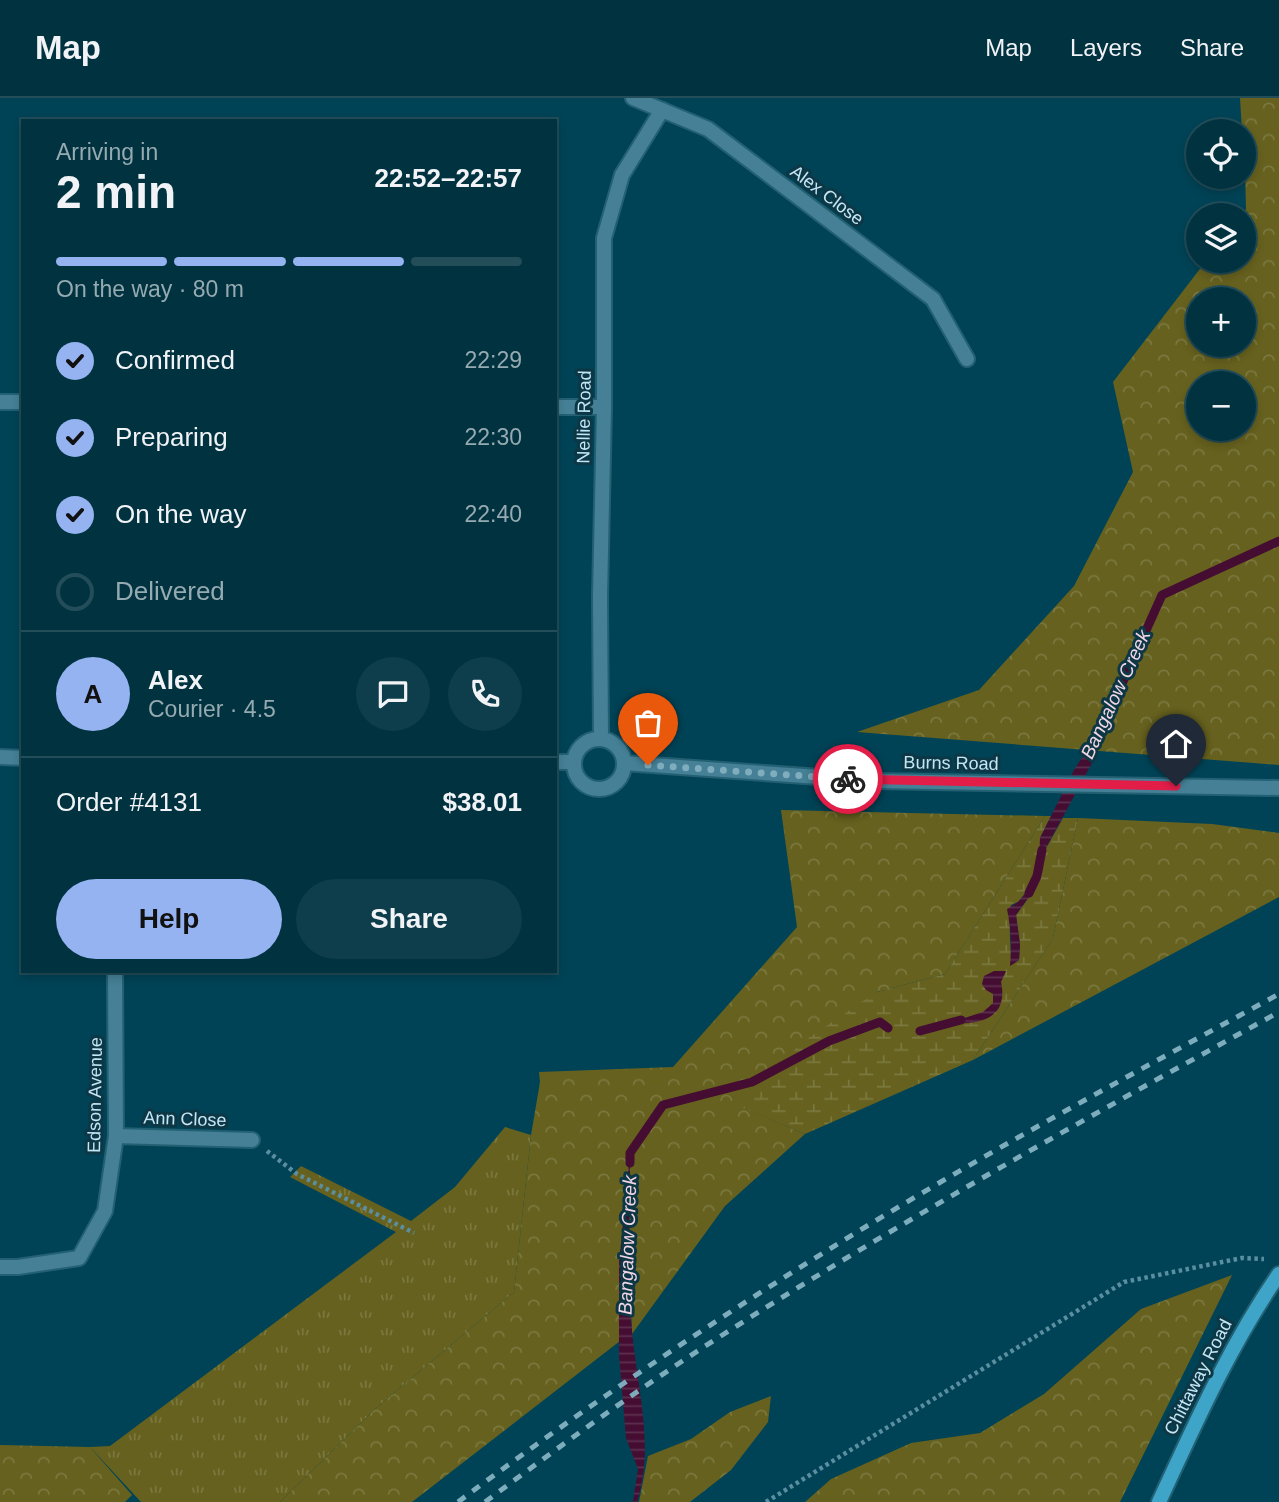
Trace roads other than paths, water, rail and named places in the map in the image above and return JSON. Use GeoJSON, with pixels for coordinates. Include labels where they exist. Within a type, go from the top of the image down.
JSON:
{"type":"FeatureCollection","features":[{"type":"Feature","properties":{"kind":"main road","name":"Chittaway Road"},"geometry":{"type":"LineString","coordinates":[[1159,1502],[1218,1376],[1251,1316],[1279,1274]]}},
{"type":"Feature","properties":{"kind":"street","name":"Alex Close"},"geometry":{"type":"LineString","coordinates":[[633,98],[708,129],[933,299],[967,359]]}},
{"type":"Feature","properties":{"kind":"street","name":"Nellie Road"},"geometry":{"type":"LineString","coordinates":[[601,738],[604,238],[622,174],[662,110]]}},
{"type":"Feature","properties":{"kind":"street"},"geometry":{"type":"LineString","coordinates":[[0,402],[21,402]]}},
{"type":"Feature","properties":{"kind":"street"},"geometry":{"type":"LineString","coordinates":[[557,407],[604,407]]}},
{"type":"Feature","properties":{"kind":"street"},"geometry":{"type":"LineString","coordinates":[[601,738],[616,744],[621,751],[624,770],[619,780],[610,787],[598,789],[587,786],[579,779],[574,762],[584,743],[601,738]]}},
{"type":"Feature","properties":{"kind":"street"},"geometry":{"type":"LineString","coordinates":[[0,757],[21,758]]}},
{"type":"Feature","properties":{"kind":"street"},"geometry":{"type":"LineString","coordinates":[[557,762],[574,762]]}},
{"type":"Feature","properties":{"kind":"street","name":"Burns Road"},"geometry":{"type":"LineString","coordinates":[[624,763],[875,781],[1279,788]]}},
{"type":"Feature","properties":{"kind":"street","name":"Edson Avenue"},"geometry":{"type":"LineString","coordinates":[[0,1267],[79,1258],[105,1211],[117,1136],[115,973]]}},
{"type":"Feature","properties":{"kind":"street","name":"Ann Close"},"geometry":{"type":"LineString","coordinates":[[117,1136],[252,1140]]}},
{"type":"Feature","properties":{"kind":"water"},"geometry":{"type":"Polygon","coordinates":[[[1102,727],[1093,761],[1039,861],[1040,838],[1074,770],[1102,727]]]}},
{"type":"Feature","properties":{"kind":"water"},"geometry":{"type":"Polygon","coordinates":[[[1033,885],[1029,897],[1016,915],[1019,960],[1010,966],[1011,938],[1007,909],[1018,902],[1033,885]]]}},
{"type":"Feature","properties":{"kind":"water"},"geometry":{"type":"Polygon","coordinates":[[[994,971],[1006,971],[1001,982],[1002,994],[996,1012],[981,1021],[949,1023],[983,1012],[993,1003],[993,994],[982,984],[984,976],[994,971]]]}},
{"type":"Feature","properties":{"kind":"water"},"geometry":{"type":"Polygon","coordinates":[[[630,1153],[630,1309],[645,1438],[645,1460],[637,1502],[633,1502],[638,1469],[626,1438],[619,1355],[619,1264],[630,1153]]]}},
{"type":"Feature","properties":{"kind":"waterway","name":"Bangalow Creek"},"geometry":{"type":"LineString","coordinates":[[1098,737],[1162,595],[1279,541]]}},
{"type":"Feature","properties":{"kind":"waterway","name":"Bangalow Creek"},"geometry":{"type":"LineString","coordinates":[[1029,893],[1037,876],[1042,850]]}},
{"type":"Feature","properties":{"kind":"waterway","name":"Bangalow Creek"},"geometry":{"type":"LineString","coordinates":[[920,1031],[961,1020]]}},
{"type":"Feature","properties":{"kind":"waterway","name":"Bangalow Creek"},"geometry":{"type":"LineString","coordinates":[[630,1163],[630,1153],[663,1105],[752,1082],[829,1041],[880,1022],[888,1028]]}},
{"type":"Feature","properties":{"kind":"railway"},"geometry":{"type":"LineString","coordinates":[[458,1502],[639,1373],[824,1252],[992,1153],[1279,994]]}},
{"type":"Feature","properties":{"kind":"railway"},"geometry":{"type":"LineString","coordinates":[[485,1502],[663,1374],[792,1291],[999,1168],[1279,1012]]}}]}
